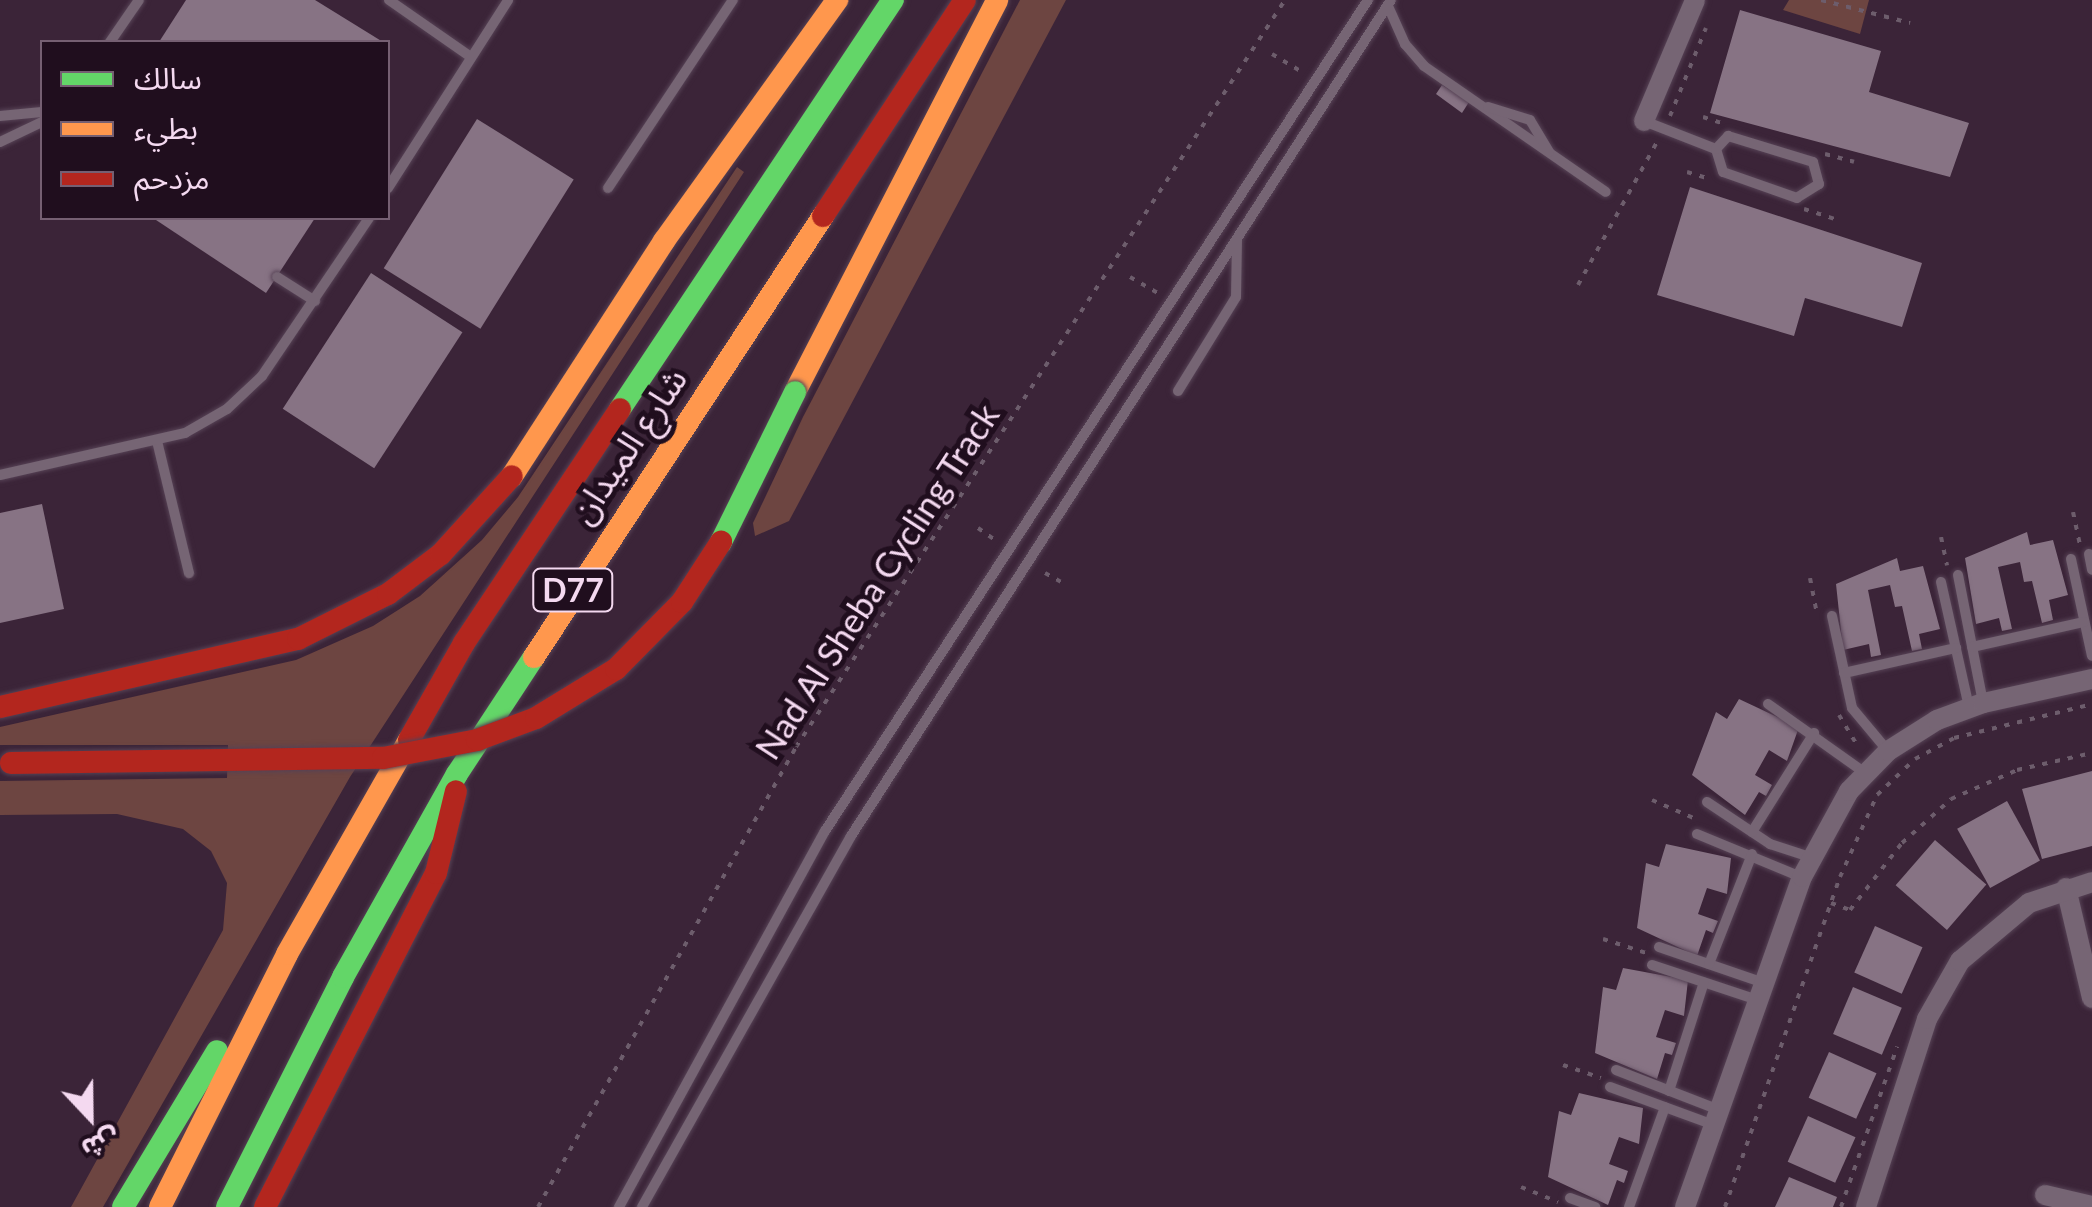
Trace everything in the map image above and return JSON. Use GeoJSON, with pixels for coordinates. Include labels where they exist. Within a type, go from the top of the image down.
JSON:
{"type":"FeatureCollection","features":[{"type":"Feature","properties":{"kind":"main road"},"geometry":{"type":"LineString","coordinates":[[0,707],[298,639],[388,594],[441,554],[509,480],[654,256],[838,0]]}},
{"type":"Feature","properties":{"kind":"main road","name":"شارع الميدان"},"geometry":{"type":"LineString","coordinates":[[160,1207],[287,954],[406,739],[524,549],[893,0]]}},
{"type":"Feature","properties":{"kind":"main road","name":"شارع الميدان"},"geometry":{"type":"LineString","coordinates":[[226,1207],[344,977],[457,774],[965,0]]}},
{"type":"Feature","properties":{"kind":"main road"},"geometry":{"type":"LineString","coordinates":[[6,763],[384,758],[462,744],[536,718],[616,668],[682,602],[717,550],[997,0]]}},
{"type":"Feature","properties":{"kind":"main road"},"geometry":{"type":"LineString","coordinates":[[264,1207],[436,873],[452,825],[457,774]]}},
{"type":"Feature","properties":{"kind":"main road"},"geometry":{"type":"LineString","coordinates":[[123,1207],[190,1093],[287,954]]}},
{"type":"Feature","properties":{"kind":"street"},"geometry":{"type":"LineString","coordinates":[[1654,125],[1695,0]]}},
{"type":"Feature","properties":{"kind":"street"},"geometry":{"type":"LineString","coordinates":[[1686,1207],[1806,868],[1864,773],[1888,751],[1976,705],[2092,679]]}},
{"type":"Feature","properties":{"kind":"street"},"geometry":{"type":"LineString","coordinates":[[1866,1207],[1927,1019],[1948,979],[1992,928],[2066,888],[2092,882]]}},
{"type":"Feature","properties":{"kind":"street"},"geometry":{"type":"LineString","coordinates":[[2066,888],[2092,998]]}},
{"type":"Feature","properties":{"kind":"street"},"geometry":{"type":"LineString","coordinates":[[2045,1195],[2090,1199]]}},
{"type":"Feature","properties":{"kind":"lane"},"geometry":{"type":"LineString","coordinates":[[111,40],[139,0]]}},
{"type":"Feature","properties":{"kind":"lane"},"geometry":{"type":"LineString","coordinates":[[389,0],[471,56]]}},
{"type":"Feature","properties":{"kind":"lane"},"geometry":{"type":"LineString","coordinates":[[390,185],[508,0]]}},
{"type":"Feature","properties":{"kind":"lane"},"geometry":{"type":"LineString","coordinates":[[608,188],[733,0]]}},
{"type":"Feature","properties":{"kind":"lane"},"geometry":{"type":"LineString","coordinates":[[619,1207],[815,846],[1368,0]]}},
{"type":"Feature","properties":{"kind":"lane"},"geometry":{"type":"LineString","coordinates":[[1390,3],[1415,58],[1606,192]]}},
{"type":"Feature","properties":{"kind":"lane"},"geometry":{"type":"LineString","coordinates":[[642,1207],[850,836],[1390,3]]}},
{"type":"Feature","properties":{"kind":"lane"},"geometry":{"type":"LineString","coordinates":[[0,116],[40,112]]}},
{"type":"Feature","properties":{"kind":"lane"},"geometry":{"type":"LineString","coordinates":[[0,142],[40,123]]}},
{"type":"Feature","properties":{"kind":"lane"},"geometry":{"type":"LineString","coordinates":[[1654,125],[1716,148]]}},
{"type":"Feature","properties":{"kind":"lane"},"geometry":{"type":"LineString","coordinates":[[1728,136],[1745,137],[1813,162],[1819,184],[1798,198],[1731,176],[1717,166],[1716,148],[1728,136]]}},
{"type":"Feature","properties":{"kind":"lane"},"geometry":{"type":"LineString","coordinates":[[0,476],[157,441],[207,422],[250,390],[368,220]]}},
{"type":"Feature","properties":{"kind":"lane"},"geometry":{"type":"LineString","coordinates":[[1178,391],[1236,297],[1237,240]]}},
{"type":"Feature","properties":{"kind":"lane"},"geometry":{"type":"LineString","coordinates":[[277,276],[315,301]]}},
{"type":"Feature","properties":{"kind":"lane"},"geometry":{"type":"LineString","coordinates":[[157,441],[189,573]]}},
{"type":"Feature","properties":{"kind":"lane"},"geometry":{"type":"LineString","coordinates":[[2089,554],[2092,570]]}},
{"type":"Feature","properties":{"kind":"lane"},"geometry":{"type":"LineString","coordinates":[[2070,559],[2092,656]]}},
{"type":"Feature","properties":{"kind":"lane"},"geometry":{"type":"LineString","coordinates":[[1958,575],[1972,647],[1976,705]]}},
{"type":"Feature","properties":{"kind":"lane"},"geometry":{"type":"LineString","coordinates":[[1941,582],[1956,648],[1976,705]]}},
{"type":"Feature","properties":{"kind":"lane"},"geometry":{"type":"LineString","coordinates":[[1832,616],[1856,718],[1888,751]]}},
{"type":"Feature","properties":{"kind":"lane"},"geometry":{"type":"LineString","coordinates":[[1972,647],[2084,622]]}},
{"type":"Feature","properties":{"kind":"lane"},"geometry":{"type":"LineString","coordinates":[[1844,673],[1956,648]]}},
{"type":"Feature","properties":{"kind":"lane"},"geometry":{"type":"LineString","coordinates":[[1768,704],[1814,733],[1864,773]]}},
{"type":"Feature","properties":{"kind":"lane"},"geometry":{"type":"LineString","coordinates":[[1752,832],[1814,733]]}},
{"type":"Feature","properties":{"kind":"lane"},"geometry":{"type":"LineString","coordinates":[[1708,802],[1806,868]]}},
{"type":"Feature","properties":{"kind":"lane"},"geometry":{"type":"LineString","coordinates":[[1697,834],[1806,868]]}},
{"type":"Feature","properties":{"kind":"lane"},"geometry":{"type":"LineString","coordinates":[[1710,964],[1752,854]]}},
{"type":"Feature","properties":{"kind":"lane"},"geometry":{"type":"LineString","coordinates":[[1659,946],[1710,964],[1762,992]]}},
{"type":"Feature","properties":{"kind":"lane"},"geometry":{"type":"LineString","coordinates":[[1652,964],[1704,982],[1762,992]]}},
{"type":"Feature","properties":{"kind":"lane"},"geometry":{"type":"LineString","coordinates":[[1669,1091],[1704,982]]}},
{"type":"Feature","properties":{"kind":"lane"},"geometry":{"type":"LineString","coordinates":[[1616,1070],[1669,1091],[1717,1118]]}},
{"type":"Feature","properties":{"kind":"lane"},"geometry":{"type":"LineString","coordinates":[[1610,1087],[1665,1107],[1717,1118]]}},
{"type":"Feature","properties":{"kind":"lane"},"geometry":{"type":"LineString","coordinates":[[1630,1207],[1665,1107]]}},
{"type":"Feature","properties":{"kind":"lane"},"geometry":{"type":"LineString","coordinates":[[1570,1202],[1595,1207]]}},
{"type":"Feature","properties":{"kind":"path","name":"Nad Al Sheba Cycling Track"},"geometry":{"type":"LineString","coordinates":[[538,1207],[796,748],[1285,0]]}},
{"type":"Feature","properties":{"kind":"path"},"geometry":{"type":"LineString","coordinates":[[1822,0],[1910,23]]}},
{"type":"Feature","properties":{"kind":"path"},"geometry":{"type":"LineString","coordinates":[[1578,284],[1709,18]]}},
{"type":"Feature","properties":{"kind":"path"},"geometry":{"type":"LineString","coordinates":[[1272,54],[1317,81]]}},
{"type":"Feature","properties":{"kind":"path"},"geometry":{"type":"LineString","coordinates":[[1130,276],[1160,294]]}},
{"type":"Feature","properties":{"kind":"path"},"geometry":{"type":"LineString","coordinates":[[978,528],[1010,550]]}},
{"type":"Feature","properties":{"kind":"path"},"geometry":{"type":"LineString","coordinates":[[1045,573],[1061,582]]}},
{"type":"Feature","properties":{"kind":"path"},"geometry":{"type":"LineString","coordinates":[[1725,1207],[1830,903],[1877,795],[1915,759],[1997,723],[2092,704]]}},
{"type":"Feature","properties":{"kind":"path"},"geometry":{"type":"LineString","coordinates":[[1830,903],[1850,910],[1902,843],[1951,799],[2017,770],[2092,754]]}},
{"type":"Feature","properties":{"kind":"path"},"geometry":{"type":"LineString","coordinates":[[1521,1187],[1570,1202]]}},
{"type":"Feature","properties":{"kind":"shaded area"},"geometry":{"type":"Polygon","coordinates":[[[1020,0],[1066,0],[789,521],[755,536],[753,523],[803,417],[1020,0]]]}},
{"type":"Feature","properties":{"kind":"shaded area"},"geometry":{"type":"Polygon","coordinates":[[[1789,0],[1869,0],[1860,34],[1783,10],[1789,0]]]}},
{"type":"Feature","properties":{"kind":"shaded area"},"geometry":{"type":"Polygon","coordinates":[[[737,167],[744,172],[350,777],[103,1207],[71,1207],[223,930],[227,883],[211,851],[183,829],[117,814],[0,815],[0,781],[227,778],[228,745],[0,745],[0,727],[296,660],[373,626],[420,596],[482,540],[518,497],[737,167]]]}},
{"type":"Feature","properties":{"kind":"building"},"geometry":{"type":"Polygon","coordinates":[[[186,0],[315,0],[380,40],[160,40],[186,0]]]}},
{"type":"Feature","properties":{"kind":"building"},"geometry":{"type":"Polygon","coordinates":[[[1740,10],[1881,51],[1869,92],[1969,123],[1950,177],[1710,113],[1740,10]]]}},
{"type":"Feature","properties":{"kind":"building"},"geometry":{"type":"Polygon","coordinates":[[[1442,85],[1469,102],[1462,113],[1436,94],[1442,85]]]}},
{"type":"Feature","properties":{"kind":"building"},"geometry":{"type":"Polygon","coordinates":[[[477,119],[574,179],[480,329],[384,268],[477,119]]]}},
{"type":"Feature","properties":{"kind":"building"},"geometry":{"type":"Polygon","coordinates":[[[1690,187],[1922,263],[1902,327],[1805,298],[1794,336],[1657,295],[1690,187]]]}},
{"type":"Feature","properties":{"kind":"building"},"geometry":{"type":"Polygon","coordinates":[[[156,220],[314,220],[266,293],[156,220]]]}},
{"type":"Feature","properties":{"kind":"building"},"geometry":{"type":"Polygon","coordinates":[[[371,273],[462,332],[374,468],[283,409],[371,273]]]}},
{"type":"Feature","properties":{"kind":"building"},"geometry":{"type":"Polygon","coordinates":[[[42,504],[64,609],[0,623],[0,513],[42,504]]]}},
{"type":"Feature","properties":{"kind":"building"},"geometry":{"type":"Polygon","coordinates":[[[2027,532],[2030,545],[2053,540],[2068,595],[2049,600],[2053,620],[2042,623],[2032,581],[2024,582],[2020,562],[1998,567],[2012,629],[2002,631],[1999,618],[1976,624],[1965,558],[2027,532]]]}},
{"type":"Feature","properties":{"kind":"building"},"geometry":{"type":"Polygon","coordinates":[[[1897,558],[1900,571],[1923,566],[1940,629],[1919,634],[1922,649],[1912,651],[1902,606],[1895,607],[1890,585],[1868,590],[1881,655],[1871,657],[1869,644],[1843,650],[1836,584],[1897,558]]]}},
{"type":"Feature","properties":{"kind":"building"},"geometry":{"type":"Polygon","coordinates":[[[1739,699],[1799,727],[1787,761],[1769,750],[1755,775],[1772,785],[1766,796],[1759,792],[1745,815],[1692,775],[1716,712],[1727,719],[1739,699]]]}},
{"type":"Feature","properties":{"kind":"building"},"geometry":{"type":"Polygon","coordinates":[[[2092,771],[2092,846],[2042,859],[2022,789],[2092,771]]]}},
{"type":"Feature","properties":{"kind":"building"},"geometry":{"type":"Polygon","coordinates":[[[2007,801],[2040,860],[1990,888],[1957,829],[2007,801]]]}},
{"type":"Feature","properties":{"kind":"building"},"geometry":{"type":"Polygon","coordinates":[[[1935,840],[1986,885],[1947,930],[1896,885],[1935,840]]]}},
{"type":"Feature","properties":{"kind":"building"},"geometry":{"type":"Polygon","coordinates":[[[1666,844],[1731,858],[1727,894],[1707,888],[1698,914],[1718,921],[1713,933],[1706,930],[1697,956],[1637,928],[1646,863],[1659,867],[1666,844]]]}},
{"type":"Feature","properties":{"kind":"building"},"geometry":{"type":"Polygon","coordinates":[[[1875,926],[1923,947],[1902,994],[1854,973],[1875,926]]]}},
{"type":"Feature","properties":{"kind":"building"},"geometry":{"type":"Polygon","coordinates":[[[1623,968],[1688,980],[1684,1016],[1665,1010],[1656,1037],[1676,1043],[1672,1055],[1665,1053],[1657,1079],[1595,1053],[1603,987],[1616,990],[1623,968]]]}},
{"type":"Feature","properties":{"kind":"building"},"geometry":{"type":"Polygon","coordinates":[[[1853,987],[1902,1008],[1882,1055],[1833,1034],[1853,987]]]}},
{"type":"Feature","properties":{"kind":"building"},"geometry":{"type":"Polygon","coordinates":[[[1829,1052],[1877,1073],[1856,1119],[1809,1098],[1829,1052]]]}},
{"type":"Feature","properties":{"kind":"building"},"geometry":{"type":"Polygon","coordinates":[[[1579,1093],[1643,1108],[1639,1144],[1619,1137],[1609,1164],[1628,1171],[1624,1183],[1617,1180],[1608,1205],[1548,1177],[1559,1111],[1571,1115],[1579,1093]]]}},
{"type":"Feature","properties":{"kind":"building"},"geometry":{"type":"Polygon","coordinates":[[[1808,1116],[1856,1137],[1835,1183],[1788,1162],[1808,1116]]]}},
{"type":"Feature","properties":{"kind":"building"},"geometry":{"type":"Polygon","coordinates":[[[1789,1177],[1837,1197],[1833,1207],[1775,1207],[1789,1177]]]}},
{"type":"Feature","properties":{"kind":"traffic: fast"},"geometry":{"type":"LineString","coordinates":[[620,409],[893,0]]}},
{"type":"Feature","properties":{"kind":"traffic: fast"},"geometry":{"type":"LineString","coordinates":[[721,542],[795,392]]}},
{"type":"Feature","properties":{"kind":"traffic: fast"},"geometry":{"type":"LineString","coordinates":[[227,1207],[343,977],[457,774],[534,657]]}},
{"type":"Feature","properties":{"kind":"traffic: fast"},"geometry":{"type":"LineString","coordinates":[[123,1207],[217,1051]]}},
{"type":"Feature","properties":{"kind":"traffic: slow"},"geometry":{"type":"LineString","coordinates":[[512,476],[664,241],[837,0]]}},
{"type":"Feature","properties":{"kind":"traffic: slow"},"geometry":{"type":"LineString","coordinates":[[795,392],[997,0]]}},
{"type":"Feature","properties":{"kind":"traffic: slow"},"geometry":{"type":"LineString","coordinates":[[534,657],[823,216]]}},
{"type":"Feature","properties":{"kind":"traffic: slow"},"geometry":{"type":"LineString","coordinates":[[160,1207],[287,954],[409,740]]}},
{"type":"Feature","properties":{"kind":"traffic: jam"},"geometry":{"type":"LineString","coordinates":[[823,216],[965,0]]}},
{"type":"Feature","properties":{"kind":"traffic: jam"},"geometry":{"type":"LineString","coordinates":[[409,740],[464,643],[620,409]]}},
{"type":"Feature","properties":{"kind":"traffic: jam"},"geometry":{"type":"LineString","coordinates":[[0,707],[298,639],[388,594],[441,554],[512,476]]}},
{"type":"Feature","properties":{"kind":"traffic: jam"},"geometry":{"type":"LineString","coordinates":[[11,763],[383,758],[477,740],[536,718],[616,669],[682,602],[721,542]]}},
{"type":"Feature","properties":{"kind":"traffic: jam"},"geometry":{"type":"LineString","coordinates":[[265,1207],[436,873],[456,791]]}}]}
